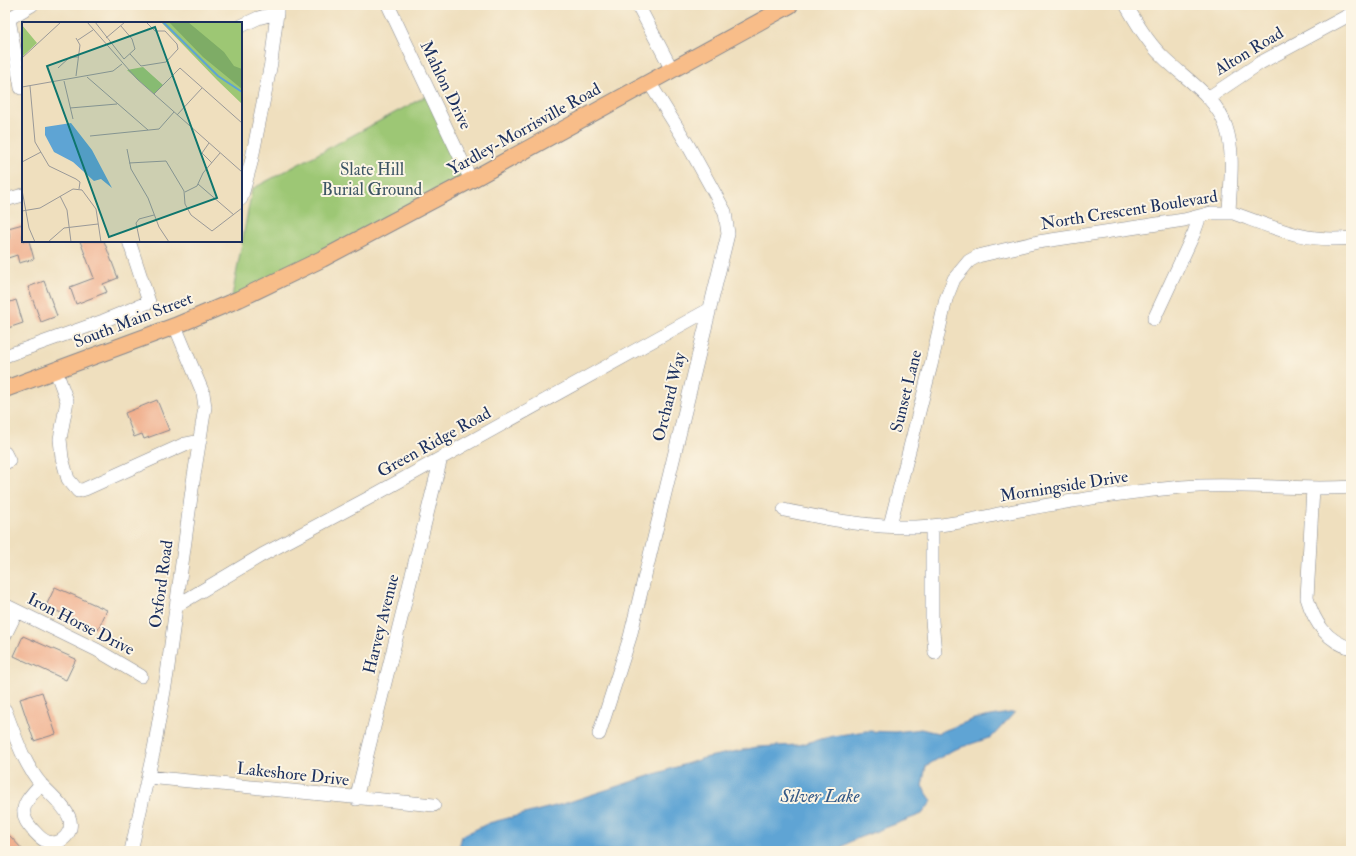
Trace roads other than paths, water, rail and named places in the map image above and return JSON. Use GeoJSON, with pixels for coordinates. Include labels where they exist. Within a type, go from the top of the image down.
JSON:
{"type":"FeatureCollection","features":[{"type":"Feature","properties":{"kind":"main road","name":"Yardley-Morrisville Road"},"geometry":{"type":"LineString","coordinates":[[273,282],[471,180],[790,5]]}},
{"type":"Feature","properties":{"kind":"main road","name":"South Main Street"},"geometry":{"type":"LineString","coordinates":[[5,389],[175,326],[273,282]]}},
{"type":"Feature","properties":{"kind":"street"},"geometry":{"type":"LineString","coordinates":[[21,88],[7,20],[32,5]]}},
{"type":"Feature","properties":{"kind":"street","name":"Mahlon Drive"},"geometry":{"type":"LineString","coordinates":[[388,5],[471,180]]}},
{"type":"Feature","properties":{"kind":"street"},"geometry":{"type":"LineString","coordinates":[[638,5],[672,70]]}},
{"type":"Feature","properties":{"kind":"street"},"geometry":{"type":"LineString","coordinates":[[1126,5],[1159,54],[1208,98],[1222,115],[1227,128],[1231,160],[1229,212]]}},
{"type":"Feature","properties":{"kind":"street"},"geometry":{"type":"LineString","coordinates":[[242,26],[277,9]]}},
{"type":"Feature","properties":{"kind":"street"},"geometry":{"type":"LineString","coordinates":[[242,195],[251,163],[271,63],[277,9]]}},
{"type":"Feature","properties":{"kind":"street","name":"Alton Road"},"geometry":{"type":"LineString","coordinates":[[1208,98],[1260,63],[1351,14]]}},
{"type":"Feature","properties":{"kind":"street","name":"Orchard Way"},"geometry":{"type":"LineString","coordinates":[[599,734],[630,637],[652,540],[728,234],[726,218],[688,145],[649,82]]}},
{"type":"Feature","properties":{"kind":"street"},"geometry":{"type":"LineString","coordinates":[[5,200],[22,195]]}},
{"type":"Feature","properties":{"kind":"street","name":"North Crescent Boulevard"},"geometry":{"type":"LineString","coordinates":[[962,268],[978,256],[1038,242],[1106,233],[1211,213],[1229,212],[1298,236],[1314,239],[1351,238]]}},
{"type":"Feature","properties":{"kind":"street"},"geometry":{"type":"LineString","coordinates":[[1154,319],[1194,233],[1200,216]]}},
{"type":"Feature","properties":{"kind":"street"},"geometry":{"type":"LineString","coordinates":[[5,356],[103,321],[149,302],[129,242]]}},
{"type":"Feature","properties":{"kind":"street","name":"Sunset Lane"},"geometry":{"type":"LineString","coordinates":[[890,525],[918,418],[946,299],[949,290],[962,268]]}},
{"type":"Feature","properties":{"kind":"street","name":"Green Ridge Road"},"geometry":{"type":"LineString","coordinates":[[176,606],[262,555],[710,309]]}},
{"type":"Feature","properties":{"kind":"street","name":"Oxford Road"},"geometry":{"type":"LineString","coordinates":[[131,851],[148,777],[167,674],[205,407],[203,393],[175,326]]}},
{"type":"Feature","properties":{"kind":"street"},"geometry":{"type":"LineString","coordinates":[[56,371],[67,400],[60,439],[62,458],[68,479],[78,490],[85,489],[185,444],[200,441]]}},
{"type":"Feature","properties":{"kind":"street"},"geometry":{"type":"LineString","coordinates":[[5,453],[9,461],[5,463]]}},
{"type":"Feature","properties":{"kind":"street","name":"Harvey Avenue"},"geometry":{"type":"LineString","coordinates":[[356,799],[441,458]]}},
{"type":"Feature","properties":{"kind":"street","name":"Morningside Drive"},"geometry":{"type":"LineString","coordinates":[[784,510],[830,519],[890,525],[932,526],[1030,508],[1182,487],[1221,485],[1313,488],[1351,487]]}},
{"type":"Feature","properties":{"kind":"street"},"geometry":{"type":"LineString","coordinates":[[1313,488],[1307,598],[1312,614],[1325,633],[1338,643],[1351,648]]}},
{"type":"Feature","properties":{"kind":"street"},"geometry":{"type":"LineString","coordinates":[[932,526],[932,621],[935,653]]}},
{"type":"Feature","properties":{"kind":"street"},"geometry":{"type":"LineString","coordinates":[[5,635],[11,608]]}},
{"type":"Feature","properties":{"kind":"street","name":"Iron Horse Drive"},"geometry":{"type":"LineString","coordinates":[[11,608],[103,653],[141,676]]}},
{"type":"Feature","properties":{"kind":"street"},"geometry":{"type":"LineString","coordinates":[[5,710],[20,749],[30,768],[41,784]]}},
{"type":"Feature","properties":{"kind":"street","name":"Lakeshore Drive"},"geometry":{"type":"LineString","coordinates":[[148,777],[356,799],[434,805]]}},
{"type":"Feature","properties":{"kind":"water","name":"Silver Lake"},"geometry":{"type":"Polygon","coordinates":[[[1015,712],[992,737],[953,750],[926,766],[922,786],[932,801],[922,814],[853,840],[835,851],[458,851],[462,836],[489,823],[563,804],[704,758],[757,747],[798,745],[833,736],[866,731],[895,732],[921,729],[938,733],[974,719],[1015,712]]]}},
{"type":"Feature","properties":{"kind":"park label","name":"Slate Hill Burial Ground"},"geometry":{"type":"Point","coordinates":[372,179]}}]}
